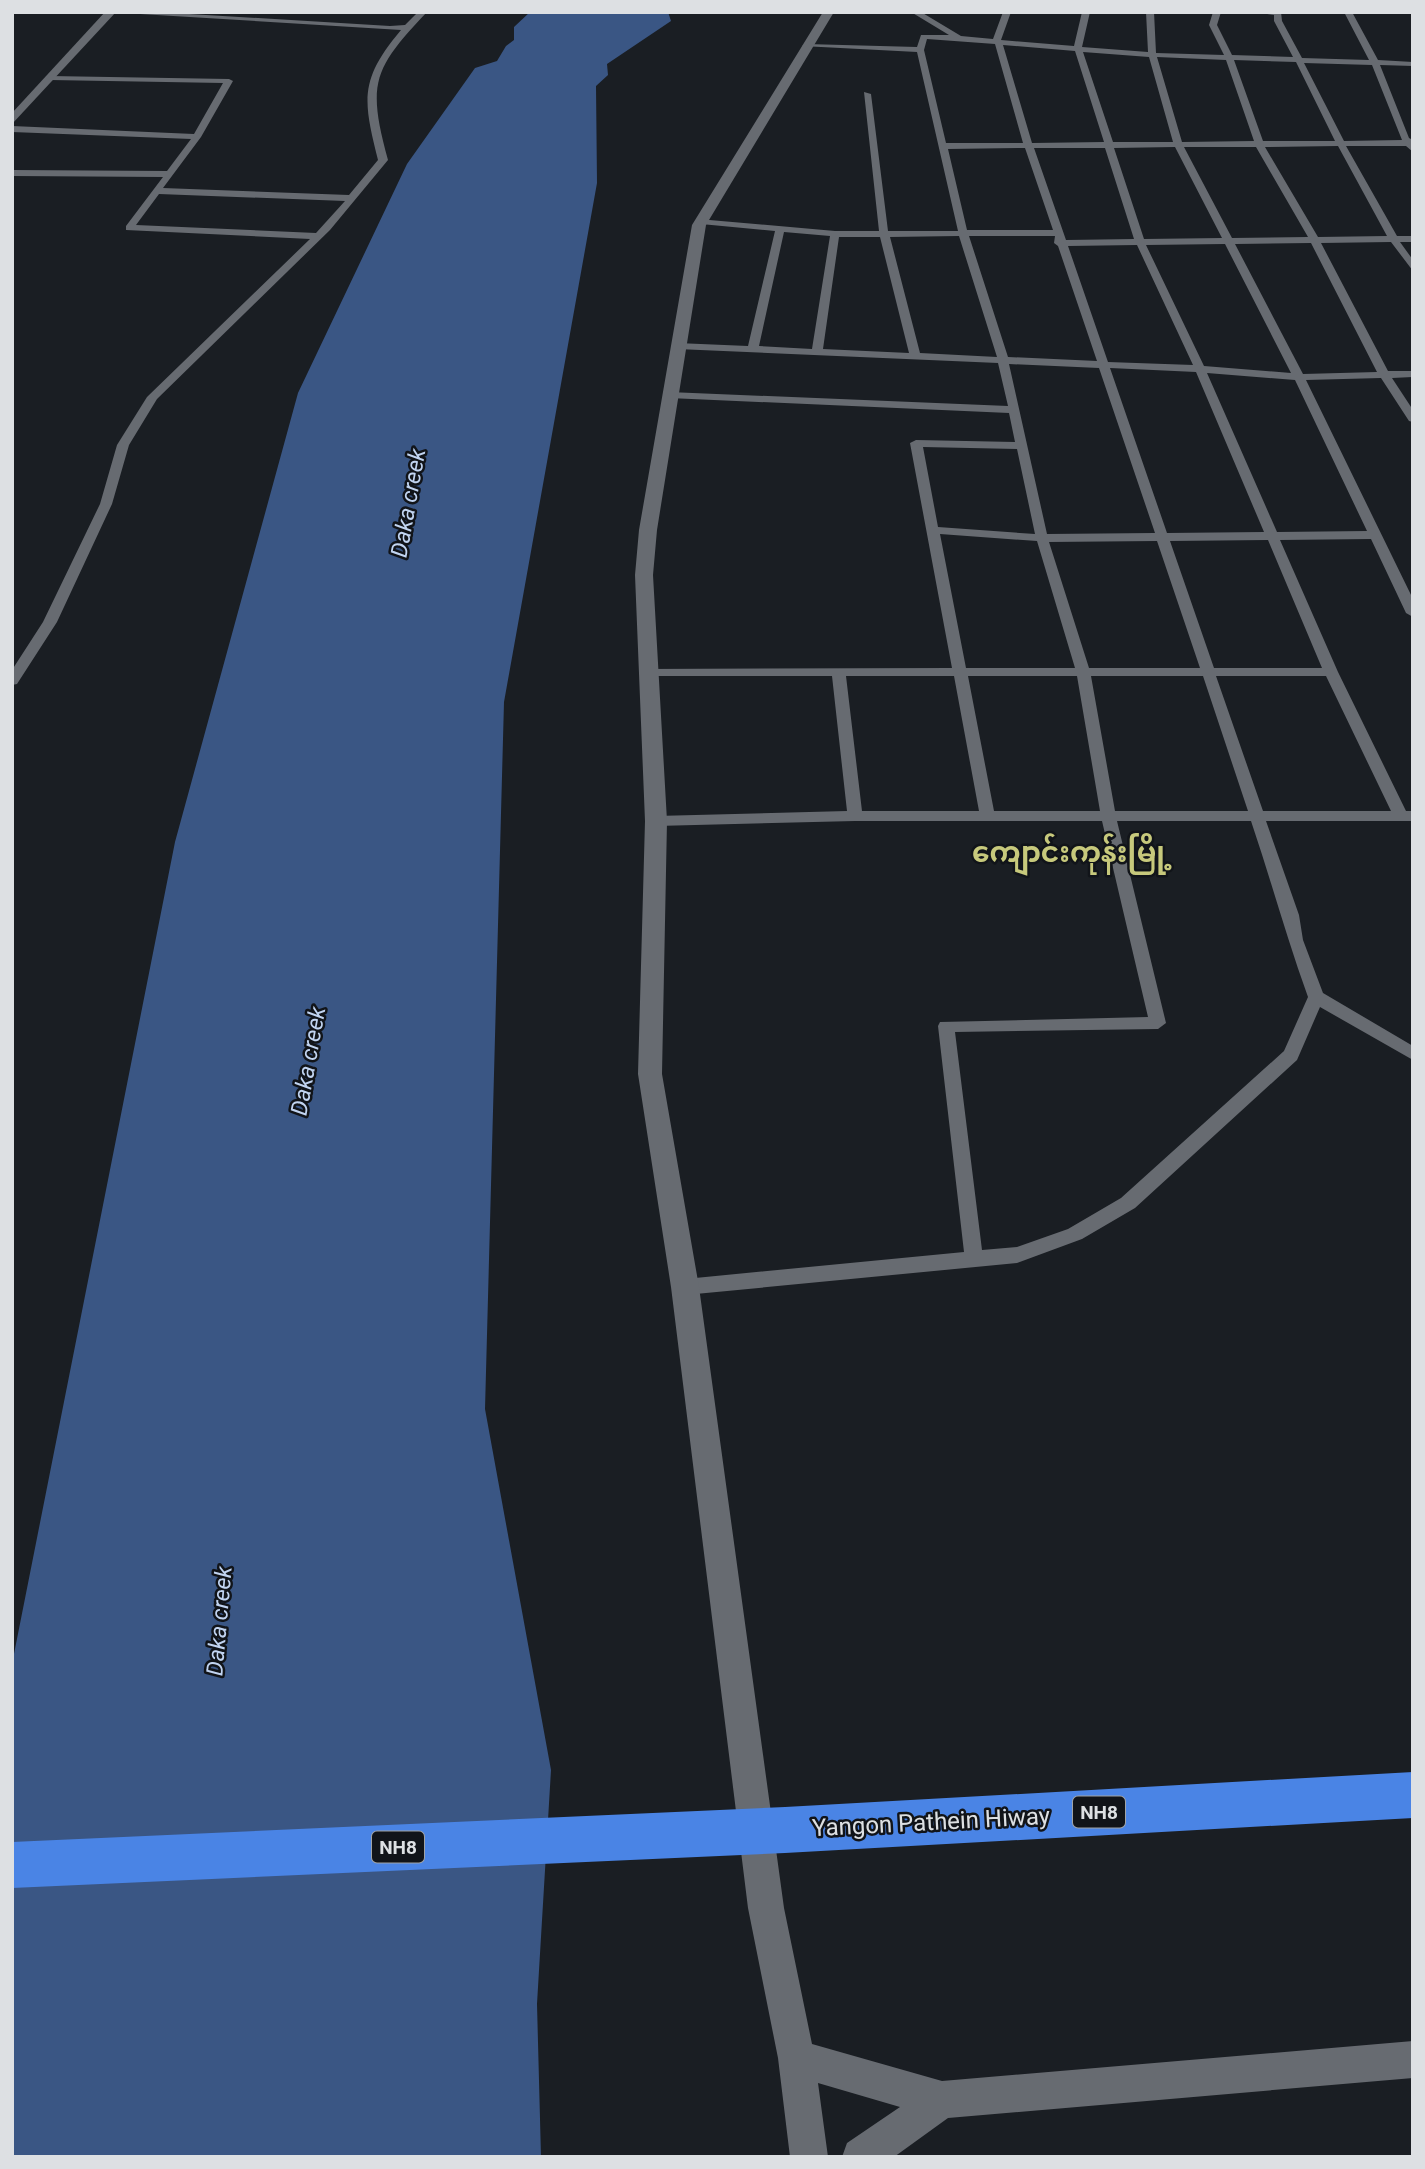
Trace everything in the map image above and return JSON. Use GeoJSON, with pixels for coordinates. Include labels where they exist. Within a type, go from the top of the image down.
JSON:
{"type":"FeatureCollection","features":[{"type":"Feature","properties":{"kind":"highway","name":"Yangon Pathein Hiway"},"geometry":{"type":"LineString","coordinates":[[12,1865],[785,1830],[1413,1795]]}},
{"type":"Feature","properties":{"kind":"street"},"geometry":{"type":"LineString","coordinates":[[12,120],[111,12],[408,27]]}},
{"type":"Feature","properties":{"kind":"street"},"geometry":{"type":"LineString","coordinates":[[12,681],[50,622],[106,504],[123,446],[153,397],[318,236],[383,160],[369,85],[380,58],[423,12]]}},
{"type":"Feature","properties":{"kind":"street"},"geometry":{"type":"LineString","coordinates":[[809,2157],[796,2059],[766,1908],[684,1287],[650,1074],[656,821],[648,673],[646,553],[677,346],[701,221],[829,12]]}},
{"type":"Feature","properties":{"kind":"street"},"geometry":{"type":"LineString","coordinates":[[915,12],[959,37]]}},
{"type":"Feature","properties":{"kind":"street"},"geometry":{"type":"LineString","coordinates":[[1007,12],[999,25],[998,40],[1028,146],[1291,915],[1295,940],[1316,998],[1413,1054]]}},
{"type":"Feature","properties":{"kind":"street"},"geometry":{"type":"LineString","coordinates":[[656,821],[855,816],[1407,816],[1331,672],[1200,369],[1140,242],[1078,48],[1086,12]]}},
{"type":"Feature","properties":{"kind":"street"},"geometry":{"type":"LineString","coordinates":[[1150,12],[1152,55],[1178,144],[1299,377],[1413,613]]}},
{"type":"Feature","properties":{"kind":"street"},"geometry":{"type":"LineString","coordinates":[[1217,12],[1213,25],[1230,59],[1258,142],[1314,239],[1385,376],[1413,419]]}},
{"type":"Feature","properties":{"kind":"street"},"geometry":{"type":"LineString","coordinates":[[1258,12],[1278,13],[1278,21],[1338,142],[1392,239],[1413,268]]}},
{"type":"Feature","properties":{"kind":"street"},"geometry":{"type":"LineString","coordinates":[[944,146],[1258,142],[1411,145],[1375,63],[1348,12]]}},
{"type":"Feature","properties":{"kind":"street"},"geometry":{"type":"LineString","coordinates":[[974,1259],[946,1026],[1158,1023],[1110,818],[1083,670],[1042,538],[1003,360],[962,233],[920,50],[925,37],[959,37],[1152,55],[1413,64]]}},
{"type":"Feature","properties":{"kind":"street"},"geometry":{"type":"LineString","coordinates":[[806,46],[920,50]]}},
{"type":"Feature","properties":{"kind":"street"},"geometry":{"type":"LineString","coordinates":[[50,78],[229,81],[197,136],[166,174],[129,228],[318,236]]}},
{"type":"Feature","properties":{"kind":"street"},"geometry":{"type":"LineString","coordinates":[[867,94],[884,234],[915,356]]}},
{"type":"Feature","properties":{"kind":"street"},"geometry":{"type":"LineString","coordinates":[[12,129],[197,136]]}},
{"type":"Feature","properties":{"kind":"street"},"geometry":{"type":"LineString","coordinates":[[12,173],[166,174]]}},
{"type":"Feature","properties":{"kind":"street"},"geometry":{"type":"LineString","coordinates":[[155,191],[352,198]]}},
{"type":"Feature","properties":{"kind":"street"},"geometry":{"type":"LineString","coordinates":[[701,221],[835,234],[962,233],[1140,242],[1413,239]]}},
{"type":"Feature","properties":{"kind":"street"},"geometry":{"type":"LineString","coordinates":[[753,349],[780,229]]}},
{"type":"Feature","properties":{"kind":"street"},"geometry":{"type":"LineString","coordinates":[[817,352],[835,234]]}},
{"type":"Feature","properties":{"kind":"street"},"geometry":{"type":"LineString","coordinates":[[677,346],[1101,364],[1299,377],[1413,374]]}},
{"type":"Feature","properties":{"kind":"street"},"geometry":{"type":"LineString","coordinates":[[669,395],[1014,410]]}},
{"type":"Feature","properties":{"kind":"street"},"geometry":{"type":"LineString","coordinates":[[988,817],[916,443],[1022,446]]}},
{"type":"Feature","properties":{"kind":"street"},"geometry":{"type":"LineString","coordinates":[[933,530],[1042,538],[1375,535]]}},
{"type":"Feature","properties":{"kind":"street"},"geometry":{"type":"LineString","coordinates":[[648,673],[1083,670],[1207,674],[1331,672]]}},
{"type":"Feature","properties":{"kind":"street"},"geometry":{"type":"LineString","coordinates":[[839,673],[855,816]]}},
{"type":"Feature","properties":{"kind":"street"},"geometry":{"type":"LineString","coordinates":[[684,1287],[1017,1255],[1074,1234],[1128,1203],[1292,1055],[1316,998]]}},
{"type":"Feature","properties":{"kind":"street"},"geometry":{"type":"LineString","coordinates":[[796,2059],[942,2100],[1413,2059]]}},
{"type":"Feature","properties":{"kind":"street"},"geometry":{"type":"LineString","coordinates":[[861,2157],[942,2100]]}},
{"type":"Feature","properties":{"kind":"water","name":"Daka creek"},"geometry":{"type":"Polygon","coordinates":[[[530,12],[668,12],[671,21],[607,64],[608,75],[596,86],[597,183],[504,702],[485,1409],[551,1770],[537,2004],[541,2157],[12,2157],[12,1664],[175,842],[298,393],[407,164],[475,68],[497,61],[506,46],[514,40],[514,27],[530,12]]]}},
{"type":"Feature","properties":{"kind":"district","name":"ကျောင်းကုန်းမြို့"},"geometry":{"type":"Point","coordinates":[1072,852]}}]}
